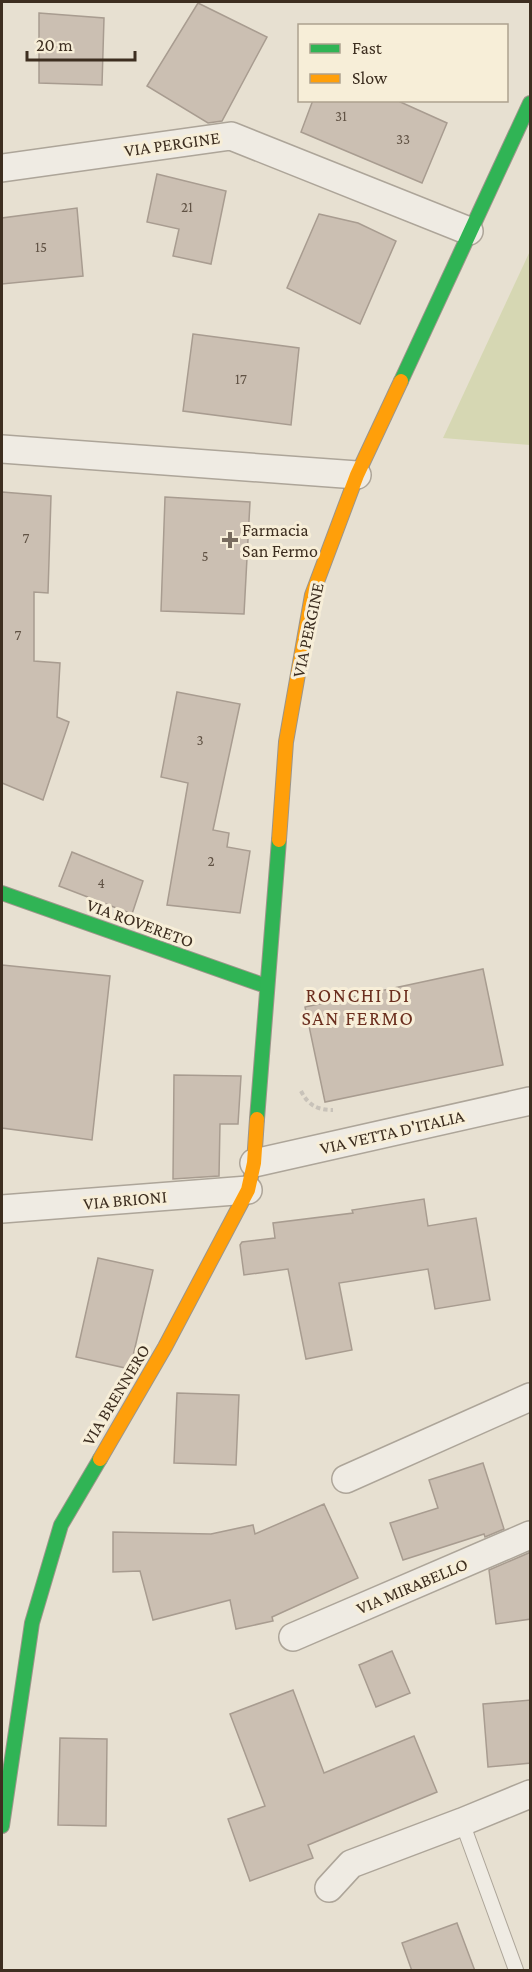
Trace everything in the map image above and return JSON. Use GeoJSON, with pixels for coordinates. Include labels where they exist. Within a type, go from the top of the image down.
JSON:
{"type":"FeatureCollection","features":[{"type":"Feature","properties":{"kind":"street","name":"VIA PERGINE"},"geometry":{"type":"LineString","coordinates":[[266,986],[286,742],[312,595],[357,475],[469,231],[531,103]]}},
{"type":"Feature","properties":{"kind":"street","name":"VIA PERGINE"},"geometry":{"type":"LineString","coordinates":[[2,168],[231,136],[469,231]]}},
{"type":"Feature","properties":{"kind":"street"},"geometry":{"type":"LineString","coordinates":[[2,449],[357,475]]}},
{"type":"Feature","properties":{"kind":"street","name":"VIA ROVERETO"},"geometry":{"type":"LineString","coordinates":[[2,893],[266,986]]}},
{"type":"Feature","properties":{"kind":"street","name":"VIA BRENNERO"},"geometry":{"type":"LineString","coordinates":[[2,1827],[32,1623],[61,1525],[165,1347],[248,1190],[254,1163],[266,986]]}},
{"type":"Feature","properties":{"kind":"street","name":"VIA VETTA D'ITALIA"},"geometry":{"type":"LineString","coordinates":[[254,1163],[531,1101]]}},
{"type":"Feature","properties":{"kind":"street","name":"VIA BRIONI"},"geometry":{"type":"LineString","coordinates":[[2,1209],[248,1190]]}},
{"type":"Feature","properties":{"kind":"street"},"geometry":{"type":"LineString","coordinates":[[346,1479],[531,1396]]}},
{"type":"Feature","properties":{"kind":"street","name":"VIA MIRABELLO"},"geometry":{"type":"LineString","coordinates":[[293,1637],[531,1535]]}},
{"type":"Feature","properties":{"kind":"street"},"geometry":{"type":"LineString","coordinates":[[329,1888],[351,1864],[531,1794]]}},
{"type":"Feature","properties":{"kind":"lane"},"geometry":{"type":"LineString","coordinates":[[462,1822],[516,1971]]}},
{"type":"Feature","properties":{"kind":"path"},"geometry":{"type":"LineString","coordinates":[[300,1091],[315,1108],[338,1109]]}},
{"type":"Feature","properties":{"kind":"path"},"geometry":{"type":"LineString","coordinates":[[312,1114],[315,1108]]}},
{"type":"Feature","properties":{"kind":"green space"},"geometry":{"type":"Polygon","coordinates":[[[530,251],[530,445],[443,438],[530,251]]]}},
{"type":"Feature","properties":{"kind":"building"},"geometry":{"type":"Polygon","coordinates":[[[198,3],[267,37],[222,121],[208,123],[147,86],[198,3]]]}},
{"type":"Feature","properties":{"kind":"building"},"geometry":{"type":"Polygon","coordinates":[[[39,13],[104,18],[102,85],[39,83],[39,13]]]}},
{"type":"Feature","properties":{"kind":"building"},"geometry":{"type":"Polygon","coordinates":[[[312,102],[400,102],[447,123],[422,183],[301,132],[312,102]]]}},
{"type":"Feature","properties":{"kind":"building"},"geometry":{"type":"Polygon","coordinates":[[[157,174],[226,191],[211,264],[173,256],[179,229],[147,222],[157,174]]]}},
{"type":"Feature","properties":{"kind":"building"},"geometry":{"type":"Polygon","coordinates":[[[77,208],[83,276],[2,284],[2,218],[77,208]]]}},
{"type":"Feature","properties":{"kind":"building"},"geometry":{"type":"Polygon","coordinates":[[[319,214],[358,223],[396,241],[360,324],[287,288],[319,214]]]}},
{"type":"Feature","properties":{"kind":"building"},"geometry":{"type":"Polygon","coordinates":[[[193,334],[299,348],[291,425],[183,411],[193,334]]]}},
{"type":"Feature","properties":{"kind":"building"},"geometry":{"type":"Polygon","coordinates":[[[2,492],[51,496],[48,593],[34,592],[34,661],[60,663],[57,717],[69,722],[43,800],[2,783],[2,492]]]}},
{"type":"Feature","properties":{"kind":"building"},"geometry":{"type":"Polygon","coordinates":[[[165,497],[250,502],[244,614],[161,611],[165,497]]]}},
{"type":"Feature","properties":{"kind":"building"},"geometry":{"type":"Polygon","coordinates":[[[177,692],[240,704],[213,830],[229,833],[227,847],[250,851],[240,913],[167,905],[188,783],[161,777],[177,692]]]}},
{"type":"Feature","properties":{"kind":"building"},"geometry":{"type":"Polygon","coordinates":[[[72,852],[143,881],[132,914],[59,886],[72,852]]]}},
{"type":"Feature","properties":{"kind":"building"},"geometry":{"type":"Polygon","coordinates":[[[2,965],[110,976],[92,1140],[2,1128],[2,965]]]}},
{"type":"Feature","properties":{"kind":"building"},"geometry":{"type":"Polygon","coordinates":[[[483,969],[503,1065],[325,1102],[305,1007],[483,969]]]}},
{"type":"Feature","properties":{"kind":"building"},"geometry":{"type":"Polygon","coordinates":[[[174,1075],[241,1076],[238,1124],[220,1124],[219,1176],[173,1179],[174,1075]]]}},
{"type":"Feature","properties":{"kind":"building"},"geometry":{"type":"Polygon","coordinates":[[[424,1199],[428,1226],[476,1218],[490,1300],[435,1309],[428,1269],[339,1283],[352,1350],[306,1359],[288,1269],[244,1275],[240,1245],[242,1242],[275,1238],[273,1223],[353,1213],[352,1210],[424,1199]]]}},
{"type":"Feature","properties":{"kind":"building"},"geometry":{"type":"Polygon","coordinates":[[[98,1258],[153,1270],[130,1369],[76,1357],[98,1258]]]}},
{"type":"Feature","properties":{"kind":"building"},"geometry":{"type":"Polygon","coordinates":[[[177,1393],[239,1395],[236,1465],[174,1463],[177,1393]]]}},
{"type":"Feature","properties":{"kind":"building"},"geometry":{"type":"Polygon","coordinates":[[[483,1463],[504,1529],[485,1537],[484,1534],[403,1560],[390,1523],[438,1508],[429,1480],[483,1463]]]}},
{"type":"Feature","properties":{"kind":"building"},"geometry":{"type":"Polygon","coordinates":[[[324,1504],[358,1578],[272,1617],[273,1621],[236,1629],[230,1600],[153,1620],[140,1571],[113,1572],[113,1532],[211,1534],[253,1525],[255,1534],[324,1504]]]}},
{"type":"Feature","properties":{"kind":"building"},"geometry":{"type":"Polygon","coordinates":[[[531,1552],[531,1619],[496,1624],[489,1570],[531,1552]]]}},
{"type":"Feature","properties":{"kind":"building"},"geometry":{"type":"Polygon","coordinates":[[[392,1651],[410,1693],[376,1707],[359,1665],[392,1651]]]}},
{"type":"Feature","properties":{"kind":"building"},"geometry":{"type":"Polygon","coordinates":[[[293,1690],[324,1773],[414,1736],[437,1792],[308,1845],[313,1858],[250,1881],[228,1819],[265,1806],[230,1714],[293,1690]]]}},
{"type":"Feature","properties":{"kind":"building"},"geometry":{"type":"Polygon","coordinates":[[[531,1700],[531,1763],[488,1767],[483,1704],[531,1700]]]}},
{"type":"Feature","properties":{"kind":"building"},"geometry":{"type":"Polygon","coordinates":[[[60,1738],[107,1739],[106,1826],[58,1825],[60,1738]]]}},
{"type":"Feature","properties":{"kind":"building"},"geometry":{"type":"Polygon","coordinates":[[[457,1923],[475,1971],[412,1971],[402,1943],[457,1923]]]}},
{"type":"Feature","properties":{"kind":"traffic: fast"},"geometry":{"type":"LineString","coordinates":[[401,381],[530,103]]}},
{"type":"Feature","properties":{"kind":"traffic: fast"},"geometry":{"type":"LineString","coordinates":[[257,1119],[279,840]]}},
{"type":"Feature","properties":{"kind":"traffic: fast"},"geometry":{"type":"LineString","coordinates":[[2,893],[266,986]]}},
{"type":"Feature","properties":{"kind":"traffic: fast"},"geometry":{"type":"LineString","coordinates":[[2,1826],[32,1623],[61,1525],[100,1459]]}},
{"type":"Feature","properties":{"kind":"traffic: slow"},"geometry":{"type":"LineString","coordinates":[[279,840],[286,742],[312,595],[357,475],[401,381]]}},
{"type":"Feature","properties":{"kind":"traffic: slow"},"geometry":{"type":"LineString","coordinates":[[100,1459],[165,1347],[248,1190],[254,1163],[257,1119]]}},
{"type":"Feature","properties":{"kind":"place","name":"Farmacia San Fermo"},"geometry":{"type":"Point","coordinates":[230,540]}},
{"type":"Feature","properties":{"kind":"district","name":"RONCHI DI SAN FERMO"},"geometry":{"type":"Point","coordinates":[358,1006]}}]}
